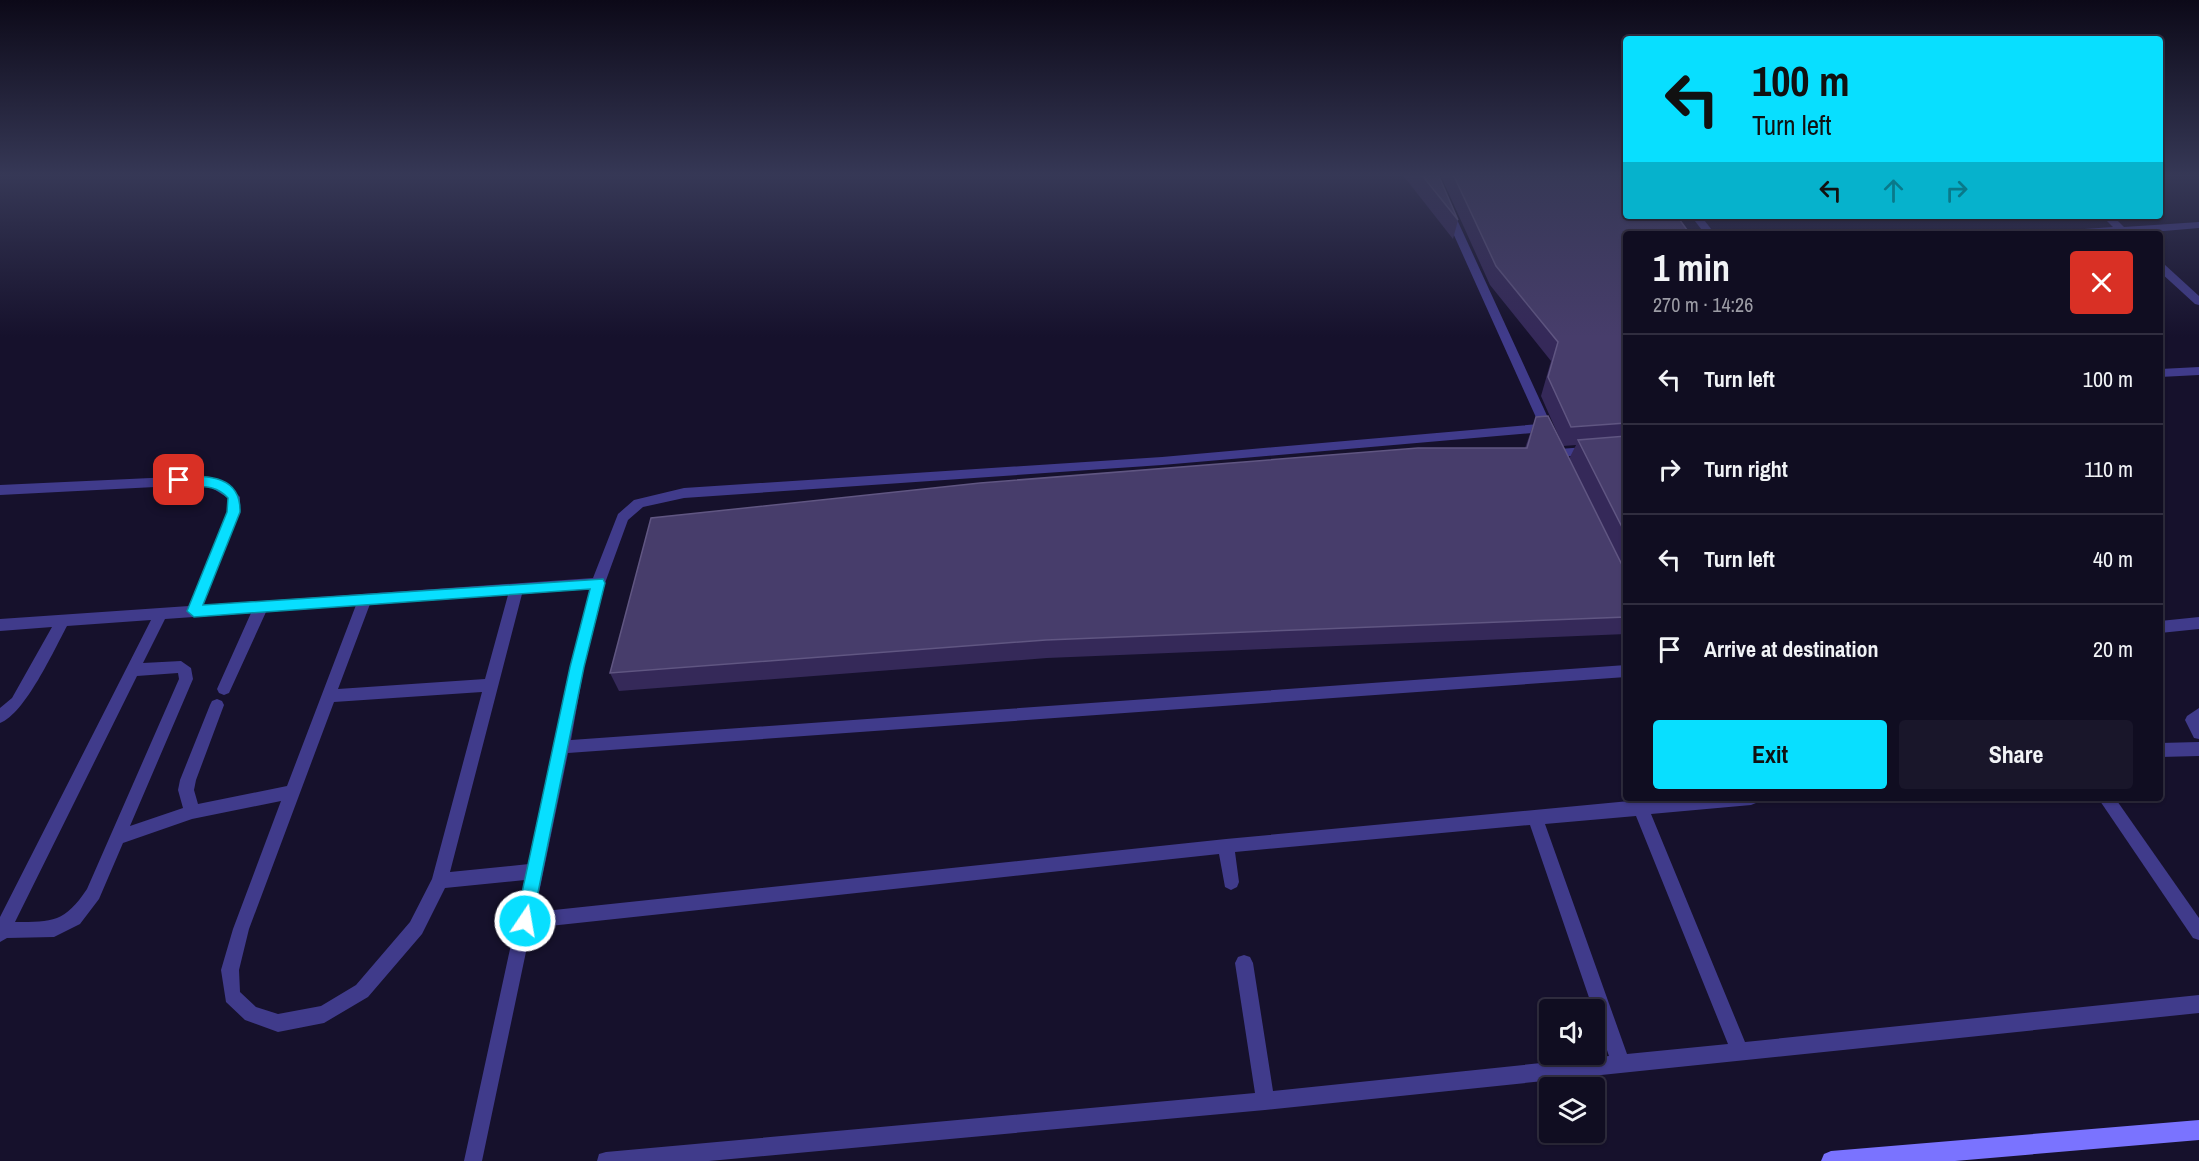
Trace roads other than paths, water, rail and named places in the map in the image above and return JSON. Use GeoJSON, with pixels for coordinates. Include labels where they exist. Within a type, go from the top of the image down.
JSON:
{"type":"FeatureCollection","features":[{"type":"Feature","properties":{"kind":"main road"},"geometry":{"type":"LineString","coordinates":[[1831,1161],[2199,1130]]}},
{"type":"Feature","properties":{"kind":"lane"},"geometry":{"type":"LineString","coordinates":[[1457,228],[1562,459],[1623,449]]}},
{"type":"Feature","properties":{"kind":"lane"},"geometry":{"type":"LineString","coordinates":[[2135,231],[2165,228]]}},
{"type":"Feature","properties":{"kind":"lane"},"geometry":{"type":"LineString","coordinates":[[2163,269],[2199,302]]}},
{"type":"Feature","properties":{"kind":"lane"},"geometry":{"type":"LineString","coordinates":[[2163,373],[2199,371]]}},
{"type":"Feature","properties":{"kind":"lane"},"geometry":{"type":"LineString","coordinates":[[472,1161],[536,871],[577,667],[598,583],[623,517],[639,502],[658,497],[1162,461],[1546,428]]}},
{"type":"Feature","properties":{"kind":"lane"},"geometry":{"type":"LineString","coordinates":[[0,490],[179,480],[205,481],[226,488],[234,497],[234,512],[194,611]]}},
{"type":"Feature","properties":{"kind":"lane"},"geometry":{"type":"LineString","coordinates":[[0,625],[598,583]]}},
{"type":"Feature","properties":{"kind":"lane"},"geometry":{"type":"LineString","coordinates":[[365,599],[241,929],[230,970],[232,996],[251,1014],[278,1023],[324,1014],[362,991],[416,928],[440,881],[516,588]]}},
{"type":"Feature","properties":{"kind":"lane"},"geometry":{"type":"LineString","coordinates":[[224,689],[261,607]]}},
{"type":"Feature","properties":{"kind":"lane"},"geometry":{"type":"LineString","coordinates":[[132,670],[181,667],[186,672],[186,680],[93,894],[81,914],[68,925],[51,929],[1,931],[132,670],[161,614]]}},
{"type":"Feature","properties":{"kind":"lane"},"geometry":{"type":"LineString","coordinates":[[0,717],[16,702],[63,621]]}},
{"type":"Feature","properties":{"kind":"lane"},"geometry":{"type":"LineString","coordinates":[[2163,627],[2199,623]]}},
{"type":"Feature","properties":{"kind":"lane"},"geometry":{"type":"LineString","coordinates":[[562,747],[1623,671]]}},
{"type":"Feature","properties":{"kind":"lane"},"geometry":{"type":"LineString","coordinates":[[328,696],[490,685]]}},
{"type":"Feature","properties":{"kind":"lane"},"geometry":{"type":"LineString","coordinates":[[192,812],[186,790],[188,780],[217,705]]}},
{"type":"Feature","properties":{"kind":"lane"},"geometry":{"type":"LineString","coordinates":[[2199,714],[2193,720],[2199,733]]}},
{"type":"Feature","properties":{"kind":"lane"},"geometry":{"type":"LineString","coordinates":[[2163,750],[2199,749]]}},
{"type":"Feature","properties":{"kind":"lane"},"geometry":{"type":"LineString","coordinates":[[116,838],[192,812],[292,792]]}},
{"type":"Feature","properties":{"kind":"lane"},"geometry":{"type":"LineString","coordinates":[[525,921],[1226,846],[1714,801]]}},
{"type":"Feature","properties":{"kind":"lane"},"geometry":{"type":"LineString","coordinates":[[2108,801],[2199,933]]}},
{"type":"Feature","properties":{"kind":"lane"},"geometry":{"type":"LineString","coordinates":[[1640,807],[1740,1051]]}},
{"type":"Feature","properties":{"kind":"lane"},"geometry":{"type":"LineString","coordinates":[[1535,817],[1622,1064]]}},
{"type":"Feature","properties":{"kind":"lane"},"geometry":{"type":"LineString","coordinates":[[1226,846],[1231,882]]}},
{"type":"Feature","properties":{"kind":"lane"},"geometry":{"type":"LineString","coordinates":[[440,881],[536,871]]}},
{"type":"Feature","properties":{"kind":"lane"},"geometry":{"type":"LineString","coordinates":[[1244,963],[1265,1101]]}},
{"type":"Feature","properties":{"kind":"lane"},"geometry":{"type":"LineString","coordinates":[[606,1161],[1265,1101],[2199,1004]]}}]}
